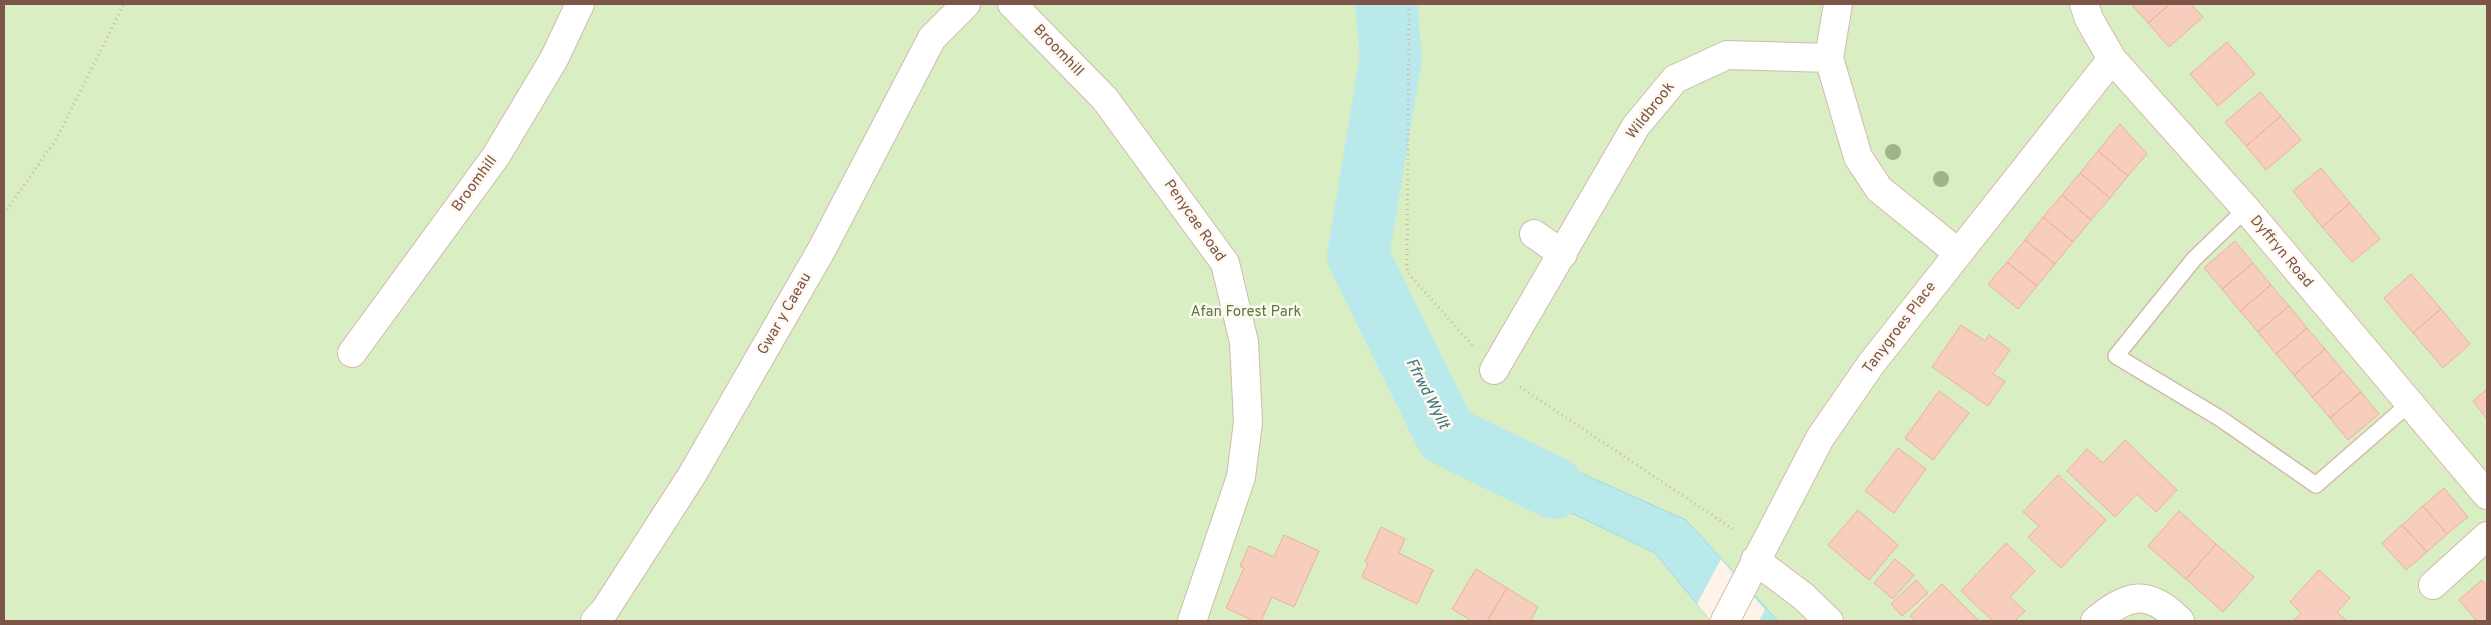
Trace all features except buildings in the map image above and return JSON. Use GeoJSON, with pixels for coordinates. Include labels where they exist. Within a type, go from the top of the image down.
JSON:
{"type":"FeatureCollection","features":[{"type":"Feature","properties":{"kind":"street","name":"Broomhill"},"geometry":{"type":"LineString","coordinates":[[352,353],[496,156],[554,59],[580,4]]}},
{"type":"Feature","properties":{"kind":"street","name":"Gwar y Caeau"},"geometry":{"type":"LineString","coordinates":[[595,621],[605,610],[692,475],[822,249],[932,38],[966,4]]}},
{"type":"Feature","properties":{"kind":"street","name":"Broomhill"},"geometry":{"type":"LineString","coordinates":[[1012,4],[1105,99]]}},
{"type":"Feature","properties":{"kind":"street"},"geometry":{"type":"LineString","coordinates":[[1838,4],[1829,58],[1858,157],[1879,189],[1958,252]]}},
{"type":"Feature","properties":{"kind":"street","name":"Dyffryn Road"},"geometry":{"type":"LineString","coordinates":[[2084,4],[2089,19],[2112,59],[2246,209],[2487,495]]}},
{"type":"Feature","properties":{"kind":"street","name":"Wildbrook"},"geometry":{"type":"LineString","coordinates":[[1494,370],[1636,126],[1675,79],[1728,55],[1829,58]]}},
{"type":"Feature","properties":{"kind":"street","name":"Tanygroes Place"},"geometry":{"type":"LineString","coordinates":[[1725,621],[1820,438],[1871,364],[2112,59]]}},
{"type":"Feature","properties":{"kind":"street","name":"Penycae Road"},"geometry":{"type":"LineString","coordinates":[[1105,99],[1225,263],[1244,342],[1248,422],[1241,477],[1192,621]]}},
{"type":"Feature","properties":{"kind":"street"},"geometry":{"type":"LineString","coordinates":[[1534,234],[1563,254]]}},
{"type":"Feature","properties":{"kind":"street"},"geometry":{"type":"LineString","coordinates":[[2433,585],[2487,536]]}},
{"type":"Feature","properties":{"kind":"street"},"geometry":{"type":"LineString","coordinates":[[1755,560],[1803,596],[1829,621]]}},
{"type":"Feature","properties":{"kind":"street"},"geometry":{"type":"LineString","coordinates":[[2095,621],[2112,607],[2130,598],[2148,599],[2166,607],[2180,621]]}},
{"type":"Feature","properties":{"kind":"lane"},"geometry":{"type":"LineString","coordinates":[[2246,209],[2194,259],[2116,356],[2220,419],[2316,485],[2410,402]]}},
{"type":"Feature","properties":{"kind":"path"},"geometry":{"type":"LineString","coordinates":[[4,214],[57,138],[124,4]]}},
{"type":"Feature","properties":{"kind":"green space","name":"Afan Forest Park"},"geometry":{"type":"Polygon","coordinates":[[[4,4],[2487,4],[2487,621],[4,621],[4,4]]]}},
{"type":"Feature","properties":{"kind":"water"},"geometry":{"type":"Polygon","coordinates":[[[1485,430],[1686,520],[1778,621],[1711,621],[1655,553],[1469,464],[1485,430]]]}},
{"type":"Feature","properties":{"kind":"pier"},"geometry":{"type":"Polygon","coordinates":[[[1721,559],[1765,610],[1759,621],[1711,621],[1697,604],[1721,559]]]}},
{"type":"Feature","properties":{"kind":"waterway","name":"Ffrwd Wyllt"},"geometry":{"type":"LineString","coordinates":[[1386,4],[1391,57],[1358,256],[1446,435],[1554,488]]}}]}
